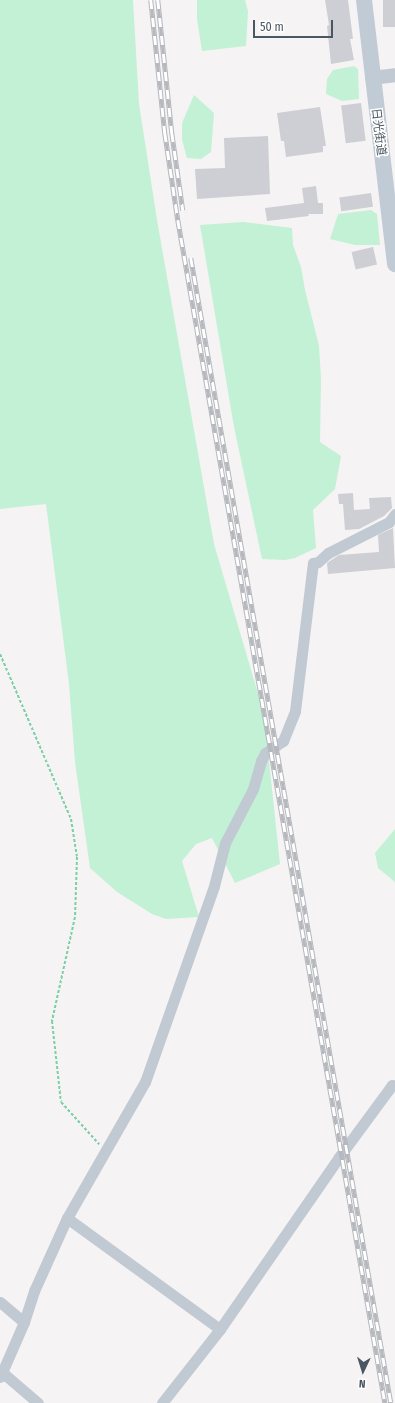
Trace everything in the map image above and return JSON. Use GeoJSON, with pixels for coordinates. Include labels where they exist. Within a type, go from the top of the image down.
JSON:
{"type":"FeatureCollection","features":[{"type":"Feature","properties":{"kind":"main road","name":"日光街道"},"geometry":{"type":"LineString","coordinates":[[364,0],[395,264]]}},
{"type":"Feature","properties":{"kind":"street"},"geometry":{"type":"LineString","coordinates":[[372,78],[395,75]]}},
{"type":"Feature","properties":{"kind":"street"},"geometry":{"type":"LineString","coordinates":[[38,1403],[1,1375],[24,1322],[34,1290],[67,1218],[145,1082],[214,886],[226,843],[253,789],[260,761],[265,753],[283,741],[295,712],[313,563],[318,562],[328,553],[389,522],[395,514]]}},
{"type":"Feature","properties":{"kind":"street"},"geometry":{"type":"LineString","coordinates":[[162,1403],[220,1328],[339,1157],[392,1085],[395,1086]]}},
{"type":"Feature","properties":{"kind":"street"},"geometry":{"type":"LineString","coordinates":[[67,1218],[220,1328]]}},
{"type":"Feature","properties":{"kind":"street"},"geometry":{"type":"LineString","coordinates":[[0,1302],[24,1322]]}},
{"type":"Feature","properties":{"kind":"path"},"geometry":{"type":"LineString","coordinates":[[0,654],[71,819],[77,857],[75,917],[52,1020],[60,1102],[105,1152]]}},
{"type":"Feature","properties":{"kind":"green space"},"geometry":{"type":"Polygon","coordinates":[[[0,0],[133,0],[139,104],[157,220],[214,544],[264,714],[280,864],[235,883],[212,838],[196,844],[182,861],[199,917],[166,919],[152,914],[117,892],[90,868],[75,762],[69,684],[46,504],[0,509],[0,0]]]}},
{"type":"Feature","properties":{"kind":"green space"},"geometry":{"type":"Polygon","coordinates":[[[197,0],[245,0],[248,11],[246,46],[202,51],[197,19],[197,0]]]}},
{"type":"Feature","properties":{"kind":"green space"},"geometry":{"type":"Polygon","coordinates":[[[354,66],[358,69],[359,99],[342,101],[326,94],[327,79],[333,70],[354,66]]]}},
{"type":"Feature","properties":{"kind":"green space"},"geometry":{"type":"Polygon","coordinates":[[[194,95],[214,113],[211,152],[201,159],[187,158],[182,140],[182,123],[194,95]]]}},
{"type":"Feature","properties":{"kind":"green space"},"geometry":{"type":"Polygon","coordinates":[[[371,210],[377,214],[380,245],[355,245],[330,239],[338,214],[371,210]]]}},
{"type":"Feature","properties":{"kind":"green space"},"geometry":{"type":"Polygon","coordinates":[[[243,222],[292,228],[293,245],[301,267],[305,290],[319,346],[321,379],[320,442],[341,456],[335,489],[313,510],[316,548],[295,558],[285,560],[262,559],[234,427],[200,225],[243,222]]]}},
{"type":"Feature","properties":{"kind":"green space"},"geometry":{"type":"Polygon","coordinates":[[[395,829],[395,882],[378,868],[375,853],[395,829]]]}},
{"type":"Feature","properties":{"kind":"building"},"geometry":{"type":"Polygon","coordinates":[[[325,0],[348,0],[353,39],[350,39],[354,60],[331,64],[327,26],[329,25],[325,0]]]}},
{"type":"Feature","properties":{"kind":"building"},"geometry":{"type":"Polygon","coordinates":[[[383,0],[395,0],[395,27],[383,27],[383,0]]]}},
{"type":"Feature","properties":{"kind":"building"},"geometry":{"type":"Polygon","coordinates":[[[361,103],[366,141],[346,143],[341,105],[361,103]]]}},
{"type":"Feature","properties":{"kind":"building"},"geometry":{"type":"Polygon","coordinates":[[[320,107],[326,146],[323,146],[323,152],[286,157],[284,141],[281,141],[277,113],[320,107]]]}},
{"type":"Feature","properties":{"kind":"building"},"geometry":{"type":"Polygon","coordinates":[[[268,136],[270,194],[197,199],[195,169],[225,168],[224,138],[268,136]]]}},
{"type":"Feature","properties":{"kind":"building"},"geometry":{"type":"Polygon","coordinates":[[[316,186],[318,203],[323,203],[323,214],[308,214],[309,216],[267,221],[265,208],[304,203],[302,188],[316,186]]]}},
{"type":"Feature","properties":{"kind":"building"},"geometry":{"type":"Polygon","coordinates":[[[371,193],[373,207],[341,211],[339,197],[371,193]]]}},
{"type":"Feature","properties":{"kind":"building"},"geometry":{"type":"Polygon","coordinates":[[[373,247],[377,265],[356,269],[352,252],[373,247]]]}},
{"type":"Feature","properties":{"kind":"building"},"geometry":{"type":"Polygon","coordinates":[[[353,493],[354,510],[370,509],[369,498],[391,497],[392,508],[384,516],[359,529],[345,530],[343,504],[339,504],[338,494],[353,493]]]}},
{"type":"Feature","properties":{"kind":"building"},"geometry":{"type":"Polygon","coordinates":[[[393,528],[395,568],[328,574],[327,563],[339,555],[379,552],[378,535],[393,528]]]}},
{"type":"Feature","properties":{"kind":"railway"},"geometry":{"type":"LineString","coordinates":[[151,0],[165,133],[178,220],[385,1403]]}},
{"type":"Feature","properties":{"kind":"railway"},"geometry":{"type":"LineString","coordinates":[[158,0],[172,133],[183,210]]}},
{"type":"Feature","properties":{"kind":"railway"},"geometry":{"type":"LineString","coordinates":[[191,258],[391,1403]]}}]}
